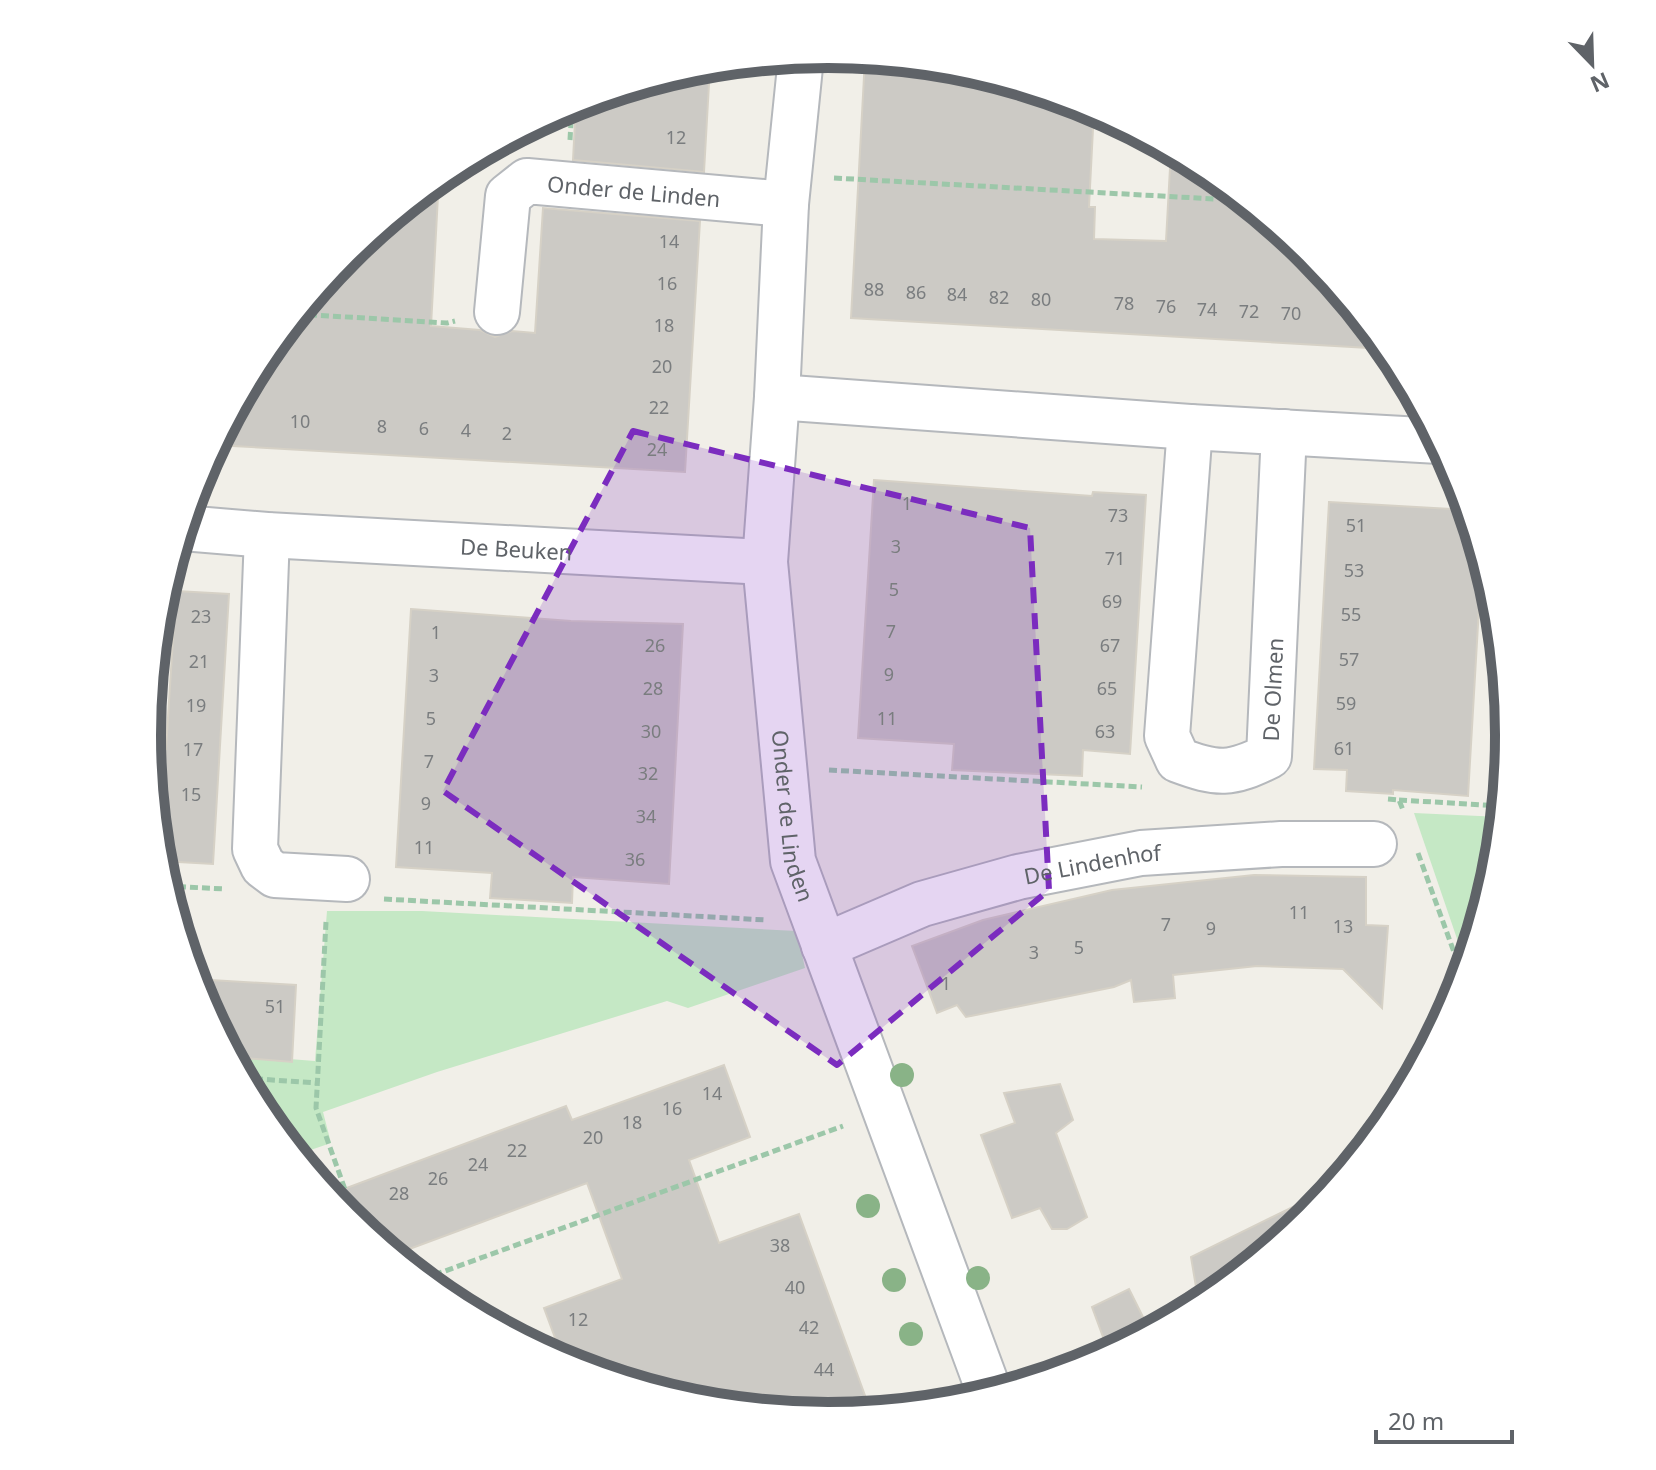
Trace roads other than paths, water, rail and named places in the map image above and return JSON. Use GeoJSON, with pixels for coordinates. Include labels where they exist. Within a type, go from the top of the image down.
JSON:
{"type":"FeatureCollection","features":[{"type":"Feature","properties":{"kind":"street","name":"Onder de Linden"},"geometry":{"type":"LineString","coordinates":[[800,69],[787,190],[765,562],[793,861],[986,1383]]}},
{"type":"Feature","properties":{"kind":"street","name":"Onder de Linden"},"geometry":{"type":"LineString","coordinates":[[497,312],[508,196],[527,181],[787,190]]}},
{"type":"Feature","properties":{"kind":"street"},"geometry":{"type":"LineString","coordinates":[[777,397],[1190,427],[1426,440]]}},
{"type":"Feature","properties":{"kind":"street","name":"De Olmen"},"geometry":{"type":"LineString","coordinates":[[1190,427],[1167,736],[1178,760],[1204,770],[1240,771],[1269,756],[1284,432]]}},
{"type":"Feature","properties":{"kind":"street","name":"De Beuken"},"geometry":{"type":"LineString","coordinates":[[194,529],[765,562]]}},
{"type":"Feature","properties":{"kind":"street"},"geometry":{"type":"LineString","coordinates":[[267,535],[255,849],[263,866],[275,875],[338,878]]}},
{"type":"Feature","properties":{"kind":"street","name":"De Lindenhof"},"geometry":{"type":"LineString","coordinates":[[820,934],[1018,877],[1125,856],[1281,844],[1374,844]]}}]}
